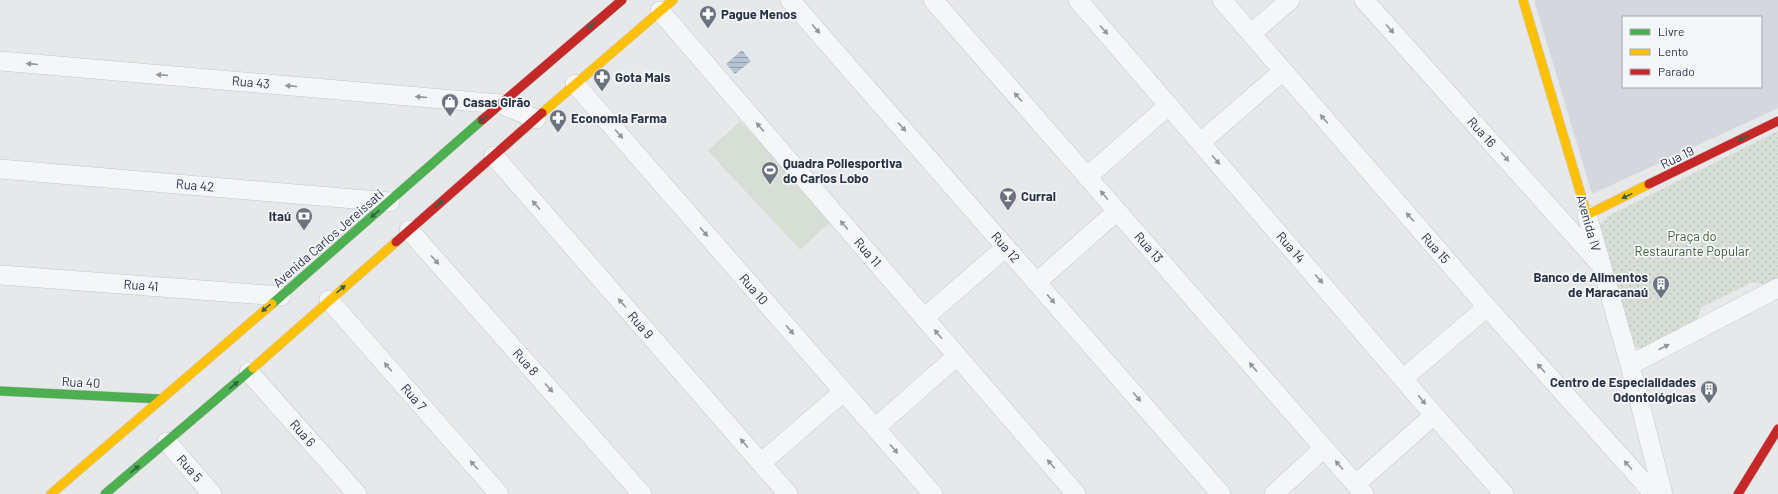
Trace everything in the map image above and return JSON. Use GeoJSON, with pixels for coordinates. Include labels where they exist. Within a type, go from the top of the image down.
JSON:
{"type":"FeatureCollection","features":[{"type":"Feature","properties":{"kind":"street","name":"Avenida Carlos Jereissati"},"geometry":{"type":"LineString","coordinates":[[51,494],[622,0]]}},
{"type":"Feature","properties":{"kind":"street","name":"Rua 12"},"geometry":{"type":"LineString","coordinates":[[790,0],[1221,494]]}},
{"type":"Feature","properties":{"kind":"street","name":"Rua 13"},"geometry":{"type":"LineString","coordinates":[[933,0],[1360,489]]}},
{"type":"Feature","properties":{"kind":"street","name":"Rua 14"},"geometry":{"type":"LineString","coordinates":[[1078,0],[1404,378],[1434,415],[1504,494]]}},
{"type":"Feature","properties":{"kind":"street","name":"Rua 15"},"geometry":{"type":"LineString","coordinates":[[1222,0],[1487,307],[1654,494]]}},
{"type":"Feature","properties":{"kind":"street"},"geometry":{"type":"LineString","coordinates":[[1251,34],[1290,0]]}},
{"type":"Feature","properties":{"kind":"street","name":"Rua 16"},"geometry":{"type":"LineString","coordinates":[[1364,0],[1600,264]]}},
{"type":"Feature","properties":{"kind":"street","name":"Avenida IV"},"geometry":{"type":"LineString","coordinates":[[1523,0],[1630,364],[1663,494]]}},
{"type":"Feature","properties":{"kind":"street"},"geometry":{"type":"LineString","coordinates":[[105,494],[249,372],[575,84],[666,6]]}},
{"type":"Feature","properties":{"kind":"street","name":"Rua 11"},"geometry":{"type":"LineString","coordinates":[[666,6],[924,318],[1076,494]]}},
{"type":"Feature","properties":{"kind":"street","name":"Rua 43"},"geometry":{"type":"LineString","coordinates":[[0,61],[501,104],[536,119]]}},
{"type":"Feature","properties":{"kind":"street"},"geometry":{"type":"LineString","coordinates":[[1201,142],[1283,71]]}},
{"type":"Feature","properties":{"kind":"street","name":"Rua 10"},"geometry":{"type":"LineString","coordinates":[[575,84],[933,494]]}},
{"type":"Feature","properties":{"kind":"street"},"geometry":{"type":"LineString","coordinates":[[1088,176],[1169,105]]}},
{"type":"Feature","properties":{"kind":"street","name":"Rua 19"},"geometry":{"type":"LineString","coordinates":[[1587,215],[1778,121]]}},
{"type":"Feature","properties":{"kind":"street","name":"Rua 9"},"geometry":{"type":"LineString","coordinates":[[494,156],[788,494]]}},
{"type":"Feature","properties":{"kind":"street","name":"Rua 42"},"geometry":{"type":"LineString","coordinates":[[0,169],[390,202]]}},
{"type":"Feature","properties":{"kind":"street"},"geometry":{"type":"LineString","coordinates":[[1036,282],[1117,211]]}},
{"type":"Feature","properties":{"kind":"street","name":"Rua 8"},"geometry":{"type":"LineString","coordinates":[[409,230],[642,494]]}},
{"type":"Feature","properties":{"kind":"street"},"geometry":{"type":"LineString","coordinates":[[924,318],[1006,247]]}},
{"type":"Feature","properties":{"kind":"street","name":"Rua 41"},"geometry":{"type":"LineString","coordinates":[[0,275],[281,296]]}},
{"type":"Feature","properties":{"kind":"street"},"geometry":{"type":"LineString","coordinates":[[1630,364],[1778,288]]}},
{"type":"Feature","properties":{"kind":"street","name":"Rua 7"},"geometry":{"type":"LineString","coordinates":[[329,300],[499,494]]}},
{"type":"Feature","properties":{"kind":"street"},"geometry":{"type":"LineString","coordinates":[[1404,378],[1487,307]]}},
{"type":"Feature","properties":{"kind":"street"},"geometry":{"type":"LineString","coordinates":[[875,428],[957,356]]}},
{"type":"Feature","properties":{"kind":"street","name":"Rua 6"},"geometry":{"type":"LineString","coordinates":[[249,372],[357,494]]}},
{"type":"Feature","properties":{"kind":"street","name":"Rua 40"},"geometry":{"type":"LineString","coordinates":[[0,391],[161,399]]}},
{"type":"Feature","properties":{"kind":"street"},"geometry":{"type":"LineString","coordinates":[[761,463],[843,392]]}},
{"type":"Feature","properties":{"kind":"street"},"geometry":{"type":"LineString","coordinates":[[1360,489],[1434,415]]}},
{"type":"Feature","properties":{"kind":"street"},"geometry":{"type":"LineString","coordinates":[[1772,438],[1778,416]]}},
{"type":"Feature","properties":{"kind":"street"},"geometry":{"type":"LineString","coordinates":[[1738,494],[1778,429]]}},
{"type":"Feature","properties":{"kind":"street","name":"Rua 5"},"geometry":{"type":"LineString","coordinates":[[168,442],[212,494]]}},
{"type":"Feature","properties":{"kind":"street"},"geometry":{"type":"LineString","coordinates":[[1274,494],[1324,448]]}},
{"type":"Feature","properties":{"kind":"shaded area"},"geometry":{"type":"Polygon","coordinates":[[[1534,0],[1778,0],[1778,108],[1592,194],[1534,0]]]}},
{"type":"Feature","properties":{"kind":"green space","name":"Quadra Poliesportiva do Carlos Lobo"},"geometry":{"type":"Polygon","coordinates":[[[740,121],[832,220],[800,250],[708,151],[740,121]]]}},
{"type":"Feature","properties":{"kind":"green space","name":"Praça do Restaurante Popular"},"geometry":{"type":"Polygon","coordinates":[[[1778,131],[1778,278],[1764,285],[1753,282],[1702,307],[1696,321],[1643,349],[1636,347],[1630,341],[1599,226],[1608,216],[1778,131]]]}},
{"type":"Feature","properties":{"kind":"water"},"geometry":{"type":"Polygon","coordinates":[[[742,50],[751,61],[735,74],[726,64],[742,50]]]}},
{"type":"Feature","properties":{"kind":"traffic: fast"},"geometry":{"type":"LineString","coordinates":[[272,304],[482,120]]}},
{"type":"Feature","properties":{"kind":"traffic: fast"},"geometry":{"type":"LineString","coordinates":[[105,494],[253,368]]}},
{"type":"Feature","properties":{"kind":"traffic: fast"},"geometry":{"type":"LineString","coordinates":[[0,391],[161,399]]}},
{"type":"Feature","properties":{"kind":"traffic: slow"},"geometry":{"type":"LineString","coordinates":[[542,113],[673,0]]}},
{"type":"Feature","properties":{"kind":"traffic: slow"},"geometry":{"type":"LineString","coordinates":[[1523,0],[1587,215],[1649,184]]}},
{"type":"Feature","properties":{"kind":"traffic: slow"},"geometry":{"type":"LineString","coordinates":[[253,368],[396,242]]}},
{"type":"Feature","properties":{"kind":"traffic: slow"},"geometry":{"type":"LineString","coordinates":[[51,494],[272,304]]}},
{"type":"Feature","properties":{"kind":"traffic: jam"},"geometry":{"type":"LineString","coordinates":[[482,120],[622,0]]}},
{"type":"Feature","properties":{"kind":"traffic: jam"},"geometry":{"type":"LineString","coordinates":[[396,242],[542,113]]}},
{"type":"Feature","properties":{"kind":"traffic: jam"},"geometry":{"type":"LineString","coordinates":[[1649,184],[1778,121]]}},
{"type":"Feature","properties":{"kind":"traffic: jam"},"geometry":{"type":"LineString","coordinates":[[1738,494],[1778,429]]}},
{"type":"Feature","properties":{"kind":"place","name":"Pague Menos"},"geometry":{"type":"Point","coordinates":[708,29]}},
{"type":"Feature","properties":{"kind":"place","name":"Gota Mais"},"geometry":{"type":"Point","coordinates":[602,92]}},
{"type":"Feature","properties":{"kind":"place","name":"Casas Girão"},"geometry":{"type":"Point","coordinates":[450,117]}},
{"type":"Feature","properties":{"kind":"place","name":"Economia Farma"},"geometry":{"type":"Point","coordinates":[558,133]}},
{"type":"Feature","properties":{"kind":"place","name":"Quadra Poliesportiva do Carlos Lobo"},"geometry":{"type":"Point","coordinates":[770,185]}},
{"type":"Feature","properties":{"kind":"place","name":"Curral"},"geometry":{"type":"Point","coordinates":[1008,211]}},
{"type":"Feature","properties":{"kind":"place","name":"Itaú"},"geometry":{"type":"Point","coordinates":[304,231]}},
{"type":"Feature","properties":{"kind":"place","name":"Banco de Alimentos de Maracanaú"},"geometry":{"type":"Point","coordinates":[1661,299]}},
{"type":"Feature","properties":{"kind":"place","name":"Centro de Especialidades Odontológicas"},"geometry":{"type":"Point","coordinates":[1709,404]}}]}
